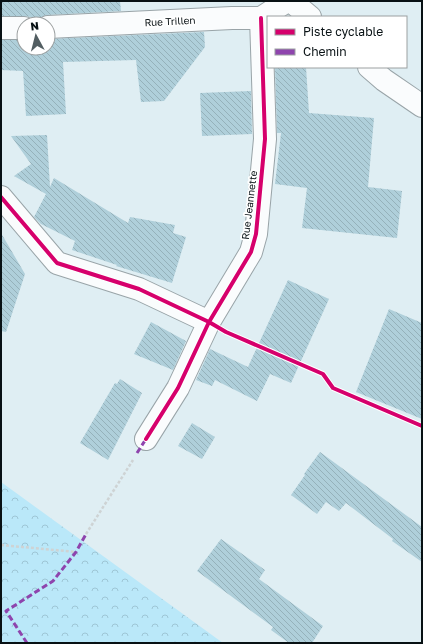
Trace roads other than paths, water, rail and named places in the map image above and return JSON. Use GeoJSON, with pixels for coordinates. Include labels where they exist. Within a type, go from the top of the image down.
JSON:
{"type":"FeatureCollection","features":[{"type":"Feature","properties":{"kind":"street"},"geometry":{"type":"LineString","coordinates":[[261,18],[287,1]]}},
{"type":"Feature","properties":{"kind":"street"},"geometry":{"type":"LineString","coordinates":[[291,1],[309,16]]}},
{"type":"Feature","properties":{"kind":"street","name":"Rue Trillen"},"geometry":{"type":"LineString","coordinates":[[56,27],[225,18],[261,18]]}},
{"type":"Feature","properties":{"kind":"street","name":"Rue Jeannette"},"geometry":{"type":"LineString","coordinates":[[146,439],[178,388],[210,322],[251,252],[256,234],[265,139],[261,18]]}},
{"type":"Feature","properties":{"kind":"street"},"geometry":{"type":"LineString","coordinates":[[1,28],[16,28]]}},
{"type":"Feature","properties":{"kind":"street"},"geometry":{"type":"LineString","coordinates":[[370,68],[384,80],[422,106]]}},
{"type":"Feature","properties":{"kind":"street"},"geometry":{"type":"LineString","coordinates":[[1,197],[57,263],[139,289],[210,322]]}}]}
